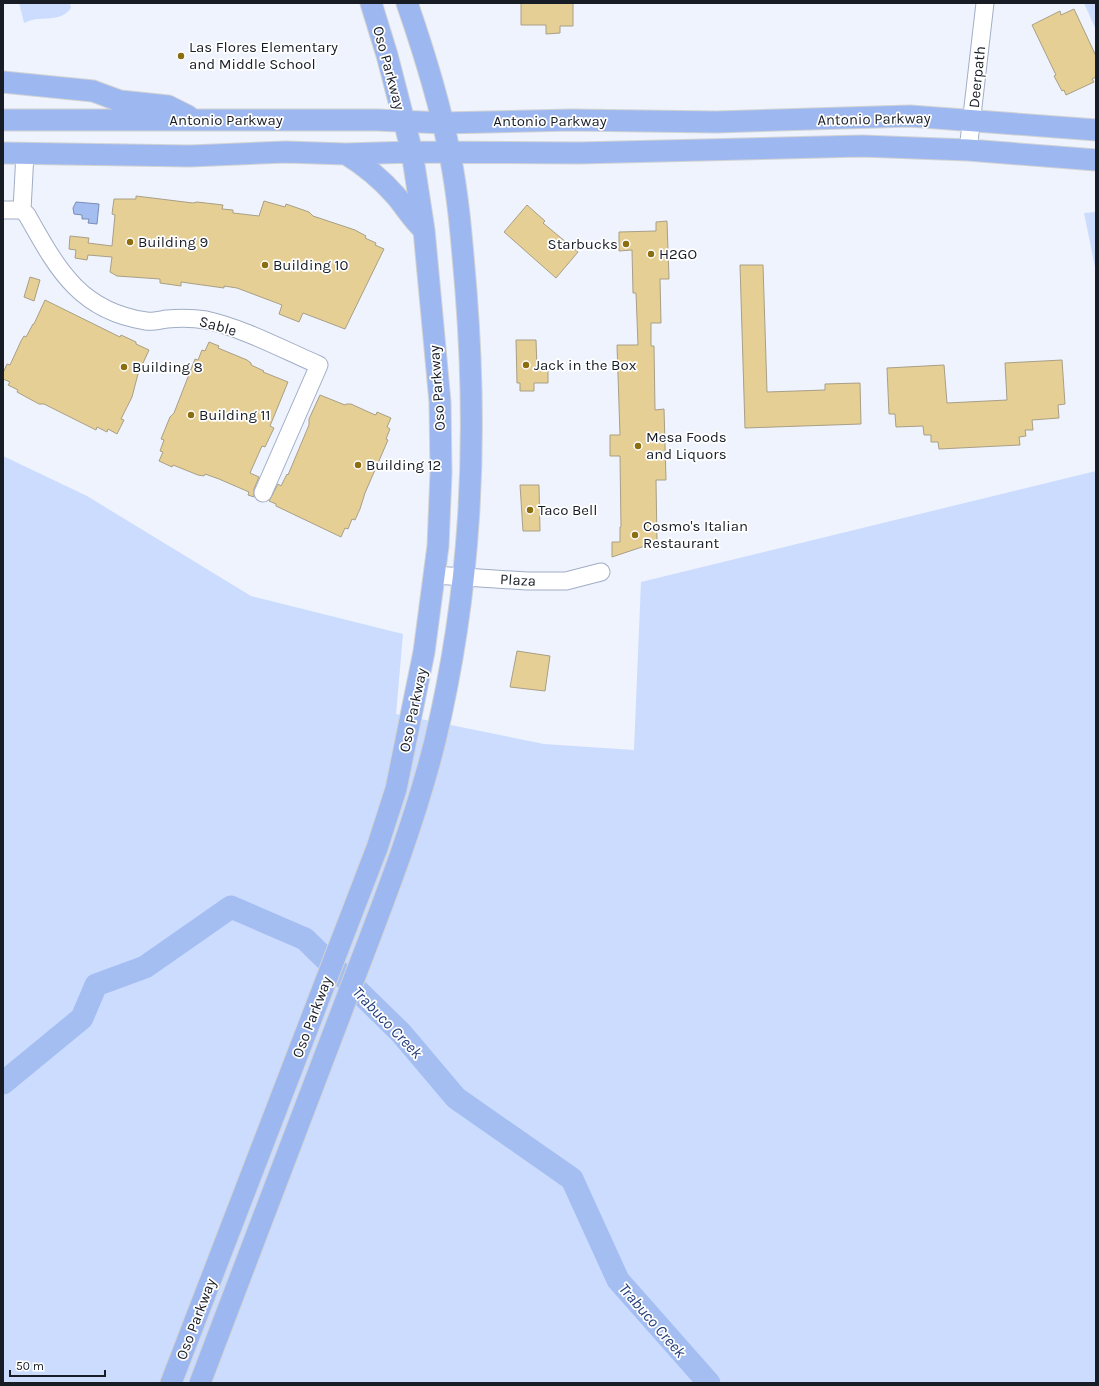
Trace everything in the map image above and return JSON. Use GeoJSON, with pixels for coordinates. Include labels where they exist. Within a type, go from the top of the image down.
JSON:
{"type":"FeatureCollection","features":[{"type":"Feature","properties":{"kind":"main road","name":"Oso Parkway"},"geometry":{"type":"LineString","coordinates":[[171,1383],[377,848],[396,788],[411,723],[424,652],[440,520],[440,402],[424,230],[412,152],[371,3]]}},
{"type":"Feature","properties":{"kind":"main road","name":"Oso Parkway"},"geometry":{"type":"LineString","coordinates":[[200,1383],[399,860],[435,739],[454,652],[465,576],[472,475],[469,347],[460,216],[450,154],[443,123],[407,3]]}},
{"type":"Feature","properties":{"kind":"main road"},"geometry":{"type":"LineString","coordinates":[[3,82],[93,91],[120,101],[168,106],[196,120]]}},
{"type":"Feature","properties":{"kind":"main road","name":"Antonio Parkway"},"geometry":{"type":"LineString","coordinates":[[3,120],[404,120],[443,123],[571,120],[716,122],[910,116],[1096,130]]}},
{"type":"Feature","properties":{"kind":"main road"},"geometry":{"type":"LineString","coordinates":[[701,151],[703,144],[715,139],[716,122]]}},
{"type":"Feature","properties":{"kind":"main road","name":"Antonio Parkway"},"geometry":{"type":"LineString","coordinates":[[3,153],[190,156],[286,152],[346,154],[412,152],[450,154],[701,151],[862,146],[968,150],[1096,160]]}},
{"type":"Feature","properties":{"kind":"main road"},"geometry":{"type":"LineString","coordinates":[[346,154],[363,165],[396,196],[414,221],[424,230]]}},
{"type":"Feature","properties":{"kind":"street","name":"Deerpath"},"geometry":{"type":"LineString","coordinates":[[968,150],[973,121],[985,3]]}},
{"type":"Feature","properties":{"kind":"street"},"geometry":{"type":"LineString","coordinates":[[3,210],[22,210],[25,153]]}},
{"type":"Feature","properties":{"kind":"street","name":"Sable"},"geometry":{"type":"LineString","coordinates":[[22,210],[27,215],[56,266],[84,296],[103,308],[126,317],[148,321],[187,318],[225,325],[319,365],[262,493]]}},
{"type":"Feature","properties":{"kind":"street","name":"Plaza"},"geometry":{"type":"LineString","coordinates":[[434,575],[528,581],[566,581],[601,572]]}},
{"type":"Feature","properties":{"kind":"shaded area"},"geometry":{"type":"Polygon","coordinates":[[[19,3],[70,3],[71,8],[68,12],[61,16],[35,19],[24,23],[19,3]]]}},
{"type":"Feature","properties":{"kind":"shaded area"},"geometry":{"type":"Polygon","coordinates":[[[1084,3],[1096,3],[1096,30],[1084,3]]]}},
{"type":"Feature","properties":{"kind":"shaded area"},"geometry":{"type":"Polygon","coordinates":[[[76,202],[99,204],[97,224],[88,223],[89,219],[82,219],[82,215],[74,214],[73,208],[76,202]]]}},
{"type":"Feature","properties":{"kind":"shaded area"},"geometry":{"type":"Polygon","coordinates":[[[1096,212],[1096,272],[1084,213],[1096,212]]]}},
{"type":"Feature","properties":{"kind":"shaded area"},"geometry":{"type":"Polygon","coordinates":[[[3,456],[87,496],[251,596],[403,634],[396,714],[544,744],[634,750],[641,582],[1096,471],[1096,1383],[3,1383],[3,456]]]}},
{"type":"Feature","properties":{"kind":"building"},"geometry":{"type":"Polygon","coordinates":[[[521,3],[573,3],[573,26],[560,26],[560,33],[546,34],[546,25],[521,25],[521,3]]]}},
{"type":"Feature","properties":{"kind":"building"},"geometry":{"type":"Polygon","coordinates":[[[1074,9],[1096,56],[1096,77],[1092,79],[1094,82],[1066,95],[1064,90],[1062,91],[1054,76],[1056,75],[1032,25],[1060,11],[1061,15],[1074,9]]]}},
{"type":"Feature","properties":{"kind":"building"},"geometry":{"type":"Polygon","coordinates":[[[136,196],[223,205],[222,209],[233,210],[233,213],[259,216],[264,201],[285,207],[286,204],[309,212],[313,216],[355,230],[366,236],[365,238],[376,243],[375,245],[384,249],[345,329],[303,313],[299,322],[279,314],[282,305],[237,288],[224,286],[224,288],[181,282],[181,286],[160,283],[160,279],[117,276],[110,272],[112,257],[88,255],[87,260],[75,258],[76,250],[69,249],[70,236],[89,238],[88,243],[112,246],[115,215],[112,214],[114,199],[136,199],[136,196]]]}},
{"type":"Feature","properties":{"kind":"building"},"geometry":{"type":"Polygon","coordinates":[[[527,205],[545,221],[543,223],[578,252],[556,278],[504,232],[527,205]]]}},
{"type":"Feature","properties":{"kind":"building"},"geometry":{"type":"Polygon","coordinates":[[[667,221],[669,279],[660,279],[661,323],[651,323],[651,346],[654,346],[655,410],[664,409],[666,480],[656,480],[657,542],[612,557],[612,542],[620,542],[621,527],[620,456],[610,456],[610,435],[620,435],[617,345],[638,345],[636,293],[633,293],[632,250],[619,251],[619,232],[656,231],[656,222],[667,221]]]}},
{"type":"Feature","properties":{"kind":"building"},"geometry":{"type":"Polygon","coordinates":[[[740,265],[763,265],[767,392],[825,390],[825,384],[860,383],[861,424],[745,428],[740,265]]]}},
{"type":"Feature","properties":{"kind":"building"},"geometry":{"type":"Polygon","coordinates":[[[30,277],[40,280],[34,301],[24,297],[30,277]]]}},
{"type":"Feature","properties":{"kind":"building","name":"Building 8"},"geometry":{"type":"Polygon","coordinates":[[[45,300],[120,337],[121,335],[136,342],[136,344],[149,350],[138,374],[132,397],[121,419],[124,420],[117,434],[108,429],[107,432],[97,427],[96,430],[44,404],[39,404],[17,392],[18,390],[8,385],[10,382],[3,379],[3,373],[7,364],[10,365],[21,341],[24,336],[26,337],[34,324],[45,300]]]}},
{"type":"Feature","properties":{"kind":"building","name":"Jack in the Box"},"geometry":{"type":"Polygon","coordinates":[[[516,340],[536,340],[537,368],[548,368],[548,383],[534,383],[534,391],[520,391],[520,383],[517,383],[516,340]]]}},
{"type":"Feature","properties":{"kind":"building","name":"Building 11"},"geometry":{"type":"Polygon","coordinates":[[[209,342],[219,346],[218,348],[247,360],[251,363],[251,365],[264,371],[263,372],[288,382],[270,426],[274,428],[265,447],[262,446],[250,473],[259,477],[254,489],[254,497],[248,495],[249,492],[219,479],[205,474],[204,476],[198,475],[173,465],[172,467],[159,461],[163,452],[160,451],[164,440],[161,439],[170,417],[174,413],[195,359],[198,360],[202,350],[205,351],[209,342]]]}},
{"type":"Feature","properties":{"kind":"building"},"geometry":{"type":"Polygon","coordinates":[[[1062,360],[1065,404],[1058,405],[1059,418],[1032,420],[1033,430],[1025,430],[1026,436],[1019,437],[1020,445],[939,449],[938,442],[931,442],[931,435],[924,435],[923,426],[896,427],[895,414],[889,414],[887,368],[944,365],[947,403],[1007,400],[1005,363],[1062,360]]]}},
{"type":"Feature","properties":{"kind":"building","name":"Building 12"},"geometry":{"type":"Polygon","coordinates":[[[320,395],[345,405],[351,404],[373,414],[376,415],[377,412],[391,418],[387,427],[390,429],[386,439],[388,440],[365,493],[360,509],[355,520],[352,519],[348,529],[345,528],[341,537],[276,506],[276,504],[269,501],[278,484],[281,486],[287,474],[288,475],[309,425],[309,419],[320,395]]]}},
{"type":"Feature","properties":{"kind":"building","name":"Taco Bell"},"geometry":{"type":"Polygon","coordinates":[[[520,485],[539,485],[540,531],[523,531],[520,485]]]}},
{"type":"Feature","properties":{"kind":"building"},"geometry":{"type":"Polygon","coordinates":[[[517,651],[550,656],[545,691],[510,687],[517,651]]]}},
{"type":"Feature","properties":{"kind":"waterway","name":"Trabuco Creek"},"geometry":{"type":"LineString","coordinates":[[3,1083],[82,1018],[96,985],[145,967],[231,907],[305,939],[401,1033],[456,1098],[572,1179],[618,1280],[709,1383]]}},
{"type":"Feature","properties":{"kind":"place","name":"Las Flores Elementary and Middle School"},"geometry":{"type":"Point","coordinates":[181,56]}},
{"type":"Feature","properties":{"kind":"place","name":"Building 9"},"geometry":{"type":"Point","coordinates":[130,242]}},
{"type":"Feature","properties":{"kind":"place","name":"Starbucks"},"geometry":{"type":"Point","coordinates":[626,244]}},
{"type":"Feature","properties":{"kind":"place","name":"H2GO"},"geometry":{"type":"Point","coordinates":[651,254]}},
{"type":"Feature","properties":{"kind":"place","name":"Building 10"},"geometry":{"type":"Point","coordinates":[265,265]}},
{"type":"Feature","properties":{"kind":"place","name":"Jack in the Box"},"geometry":{"type":"Point","coordinates":[526,365]}},
{"type":"Feature","properties":{"kind":"place","name":"Building 8"},"geometry":{"type":"Point","coordinates":[124,367]}},
{"type":"Feature","properties":{"kind":"place","name":"Building 11"},"geometry":{"type":"Point","coordinates":[191,415]}},
{"type":"Feature","properties":{"kind":"place","name":"Mesa Foods and Liquors"},"geometry":{"type":"Point","coordinates":[638,446]}},
{"type":"Feature","properties":{"kind":"place","name":"Building 12"},"geometry":{"type":"Point","coordinates":[358,465]}},
{"type":"Feature","properties":{"kind":"place","name":"Taco Bell"},"geometry":{"type":"Point","coordinates":[530,510]}},
{"type":"Feature","properties":{"kind":"place","name":"Cosmo's Italian Restaurant"},"geometry":{"type":"Point","coordinates":[635,535]}}]}
